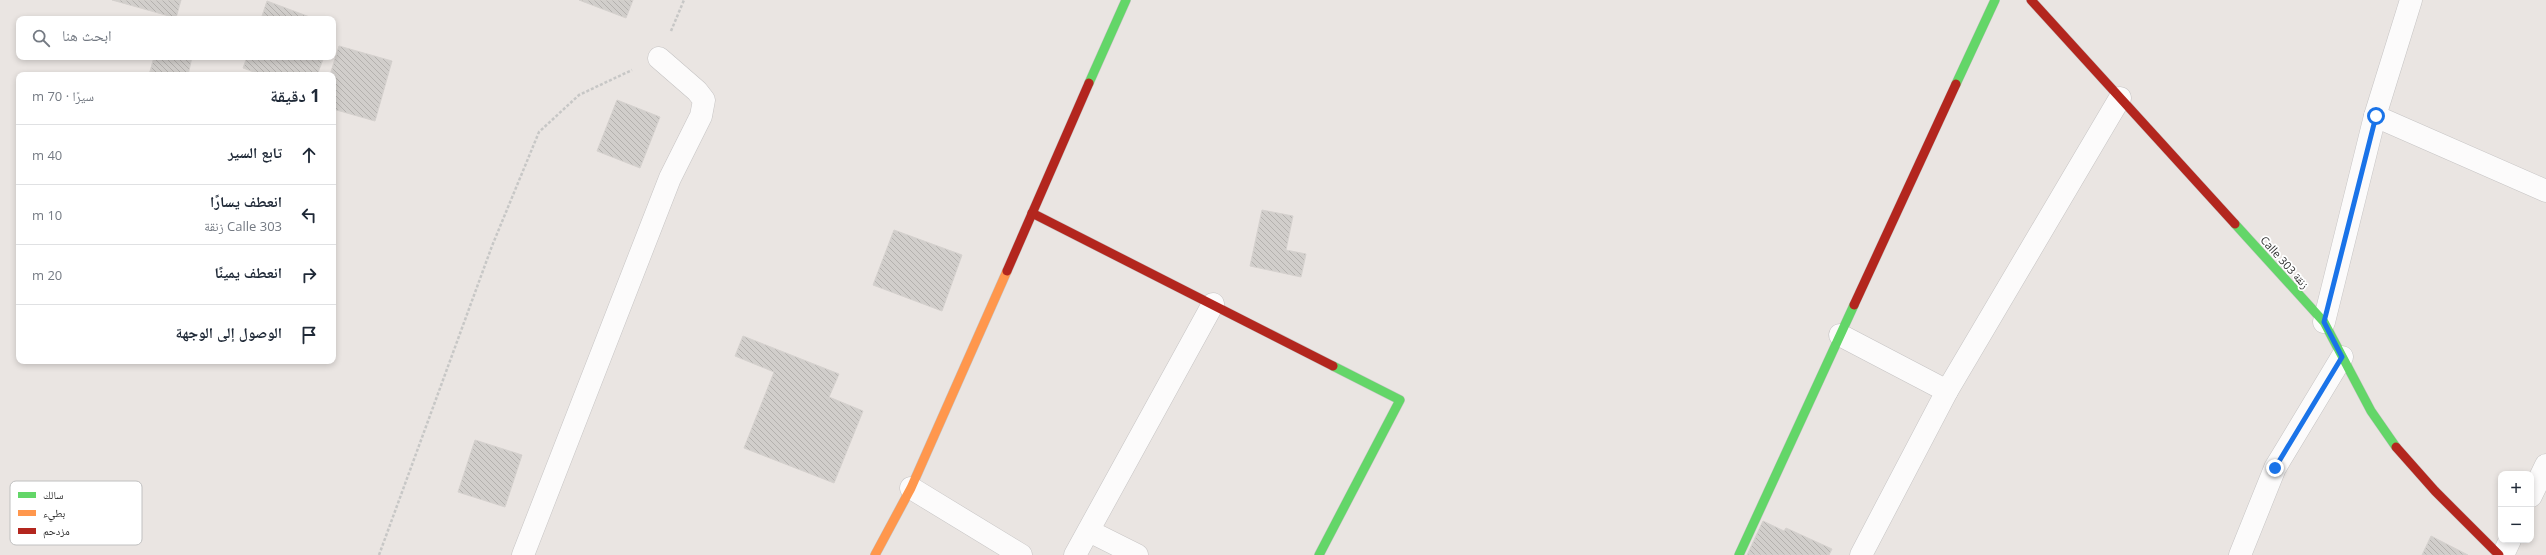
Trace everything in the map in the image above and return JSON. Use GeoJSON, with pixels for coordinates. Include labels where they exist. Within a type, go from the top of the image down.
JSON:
{"type":"FeatureCollection","features":[{"type":"Feature","properties":{"kind":"street"},"geometry":{"type":"LineString","coordinates":[[875,555],[912,488],[1126,0]]}},
{"type":"Feature","properties":{"kind":"street"},"geometry":{"type":"LineString","coordinates":[[1739,555],[1995,0]]}},
{"type":"Feature","properties":{"kind":"street","name":"Calle 303 زنقة"},"geometry":{"type":"LineString","coordinates":[[2031,0],[2324,322],[2371,411],[2401,453],[2435,491],[2499,555]]}},
{"type":"Feature","properties":{"kind":"street"},"geometry":{"type":"LineString","coordinates":[[2324,322],[2376,116],[2411,0]]}},
{"type":"Feature","properties":{"kind":"street"},"geometry":{"type":"LineString","coordinates":[[523,555],[670,178],[701,116],[704,100],[697,91],[658,58]]}},
{"type":"Feature","properties":{"kind":"street"},"geometry":{"type":"LineString","coordinates":[[1861,555],[1947,391],[2120,98]]}},
{"type":"Feature","properties":{"kind":"street"},"geometry":{"type":"LineString","coordinates":[[2376,116],[2546,191]]}},
{"type":"Feature","properties":{"kind":"street"},"geometry":{"type":"LineString","coordinates":[[1032,213],[1400,400],[1319,555]]}},
{"type":"Feature","properties":{"kind":"street"},"geometry":{"type":"LineString","coordinates":[[1075,555],[1213,304]]}},
{"type":"Feature","properties":{"kind":"street"},"geometry":{"type":"LineString","coordinates":[[1840,335],[1947,391]]}},
{"type":"Feature","properties":{"kind":"street"},"geometry":{"type":"LineString","coordinates":[[2240,555],[2275,468],[2342,357]]}},
{"type":"Feature","properties":{"kind":"street"},"geometry":{"type":"LineString","coordinates":[[2534,490],[2546,465]]}},
{"type":"Feature","properties":{"kind":"street"},"geometry":{"type":"LineString","coordinates":[[912,488],[1021,555]]}},
{"type":"Feature","properties":{"kind":"street"},"geometry":{"type":"LineString","coordinates":[[1089,531],[1137,555]]}},
{"type":"Feature","properties":{"kind":"street"},"geometry":{"type":"LineString","coordinates":[[2503,555],[2509,543]]}},
{"type":"Feature","properties":{"kind":"path"},"geometry":{"type":"LineString","coordinates":[[379,555],[492,246],[539,132],[579,95],[658,58],[684,0]]}},
{"type":"Feature","properties":{"kind":"building"},"geometry":{"type":"Polygon","coordinates":[[[112,0],[181,0],[177,16],[169,16],[112,0]]]}},
{"type":"Feature","properties":{"kind":"building"},"geometry":{"type":"Polygon","coordinates":[[[579,0],[633,0],[626,18],[579,0]]]}},
{"type":"Feature","properties":{"kind":"building"},"geometry":{"type":"Polygon","coordinates":[[[267,1],[307,16],[262,16],[267,1]]]}},
{"type":"Feature","properties":{"kind":"building"},"geometry":{"type":"Polygon","coordinates":[[[339,46],[392,61],[375,121],[336,110],[336,72],[331,72],[335,60],[336,60],[339,46]]]}},
{"type":"Feature","properties":{"kind":"building"},"geometry":{"type":"Polygon","coordinates":[[[153,60],[191,60],[189,72],[150,72],[153,60]]]}},
{"type":"Feature","properties":{"kind":"building"},"geometry":{"type":"Polygon","coordinates":[[[246,60],[323,60],[318,72],[254,72],[243,68],[246,60]]]}},
{"type":"Feature","properties":{"kind":"building"},"geometry":{"type":"Polygon","coordinates":[[[617,100],[660,117],[640,168],[597,151],[617,100]]]}},
{"type":"Feature","properties":{"kind":"building"},"geometry":{"type":"Polygon","coordinates":[[[1262,210],[1293,216],[1286,250],[1306,254],[1301,277],[1250,266],[1262,210]]]}},
{"type":"Feature","properties":{"kind":"building"},"geometry":{"type":"Polygon","coordinates":[[[894,230],[962,255],[942,311],[873,285],[894,230]]]}},
{"type":"Feature","properties":{"kind":"building"},"geometry":{"type":"Polygon","coordinates":[[[743,336],[839,374],[829,397],[863,411],[834,483],[744,448],[774,372],[735,356],[743,336]]]}},
{"type":"Feature","properties":{"kind":"building"},"geometry":{"type":"Polygon","coordinates":[[[475,440],[522,455],[505,507],[458,492],[475,440]]]}},
{"type":"Feature","properties":{"kind":"building"},"geometry":{"type":"Polygon","coordinates":[[[1763,521],[1784,531],[1786,528],[1832,549],[1829,555],[1747,555],[1763,521]]]}},
{"type":"Feature","properties":{"kind":"building"},"geometry":{"type":"Polygon","coordinates":[[[2431,536],[2468,555],[2422,555],[2431,536]]]}},
{"type":"Feature","properties":{"kind":"traffic: fast"},"geometry":{"type":"LineString","coordinates":[[1089,83],[1126,0]]}},
{"type":"Feature","properties":{"kind":"traffic: fast"},"geometry":{"type":"LineString","coordinates":[[1956,84],[1995,0]]}},
{"type":"Feature","properties":{"kind":"traffic: fast"},"geometry":{"type":"LineString","coordinates":[[2235,224],[2324,322],[2371,411],[2396,447]]}},
{"type":"Feature","properties":{"kind":"traffic: fast"},"geometry":{"type":"LineString","coordinates":[[1739,555],[1854,305]]}},
{"type":"Feature","properties":{"kind":"traffic: fast"},"geometry":{"type":"LineString","coordinates":[[1319,555],[1400,400],[1333,366]]}},
{"type":"Feature","properties":{"kind":"traffic: slow"},"geometry":{"type":"LineString","coordinates":[[875,555],[911,488],[1007,271]]}},
{"type":"Feature","properties":{"kind":"traffic: jam"},"geometry":{"type":"LineString","coordinates":[[2031,0],[2235,224]]}},
{"type":"Feature","properties":{"kind":"traffic: jam"},"geometry":{"type":"LineString","coordinates":[[1007,271],[1089,83]]}},
{"type":"Feature","properties":{"kind":"traffic: jam"},"geometry":{"type":"LineString","coordinates":[[1854,305],[1956,84]]}},
{"type":"Feature","properties":{"kind":"traffic: jam"},"geometry":{"type":"LineString","coordinates":[[1032,213],[1333,366]]}},
{"type":"Feature","properties":{"kind":"traffic: jam"},"geometry":{"type":"LineString","coordinates":[[2396,447],[2435,491],[2499,555]]}},
{"type":"Feature","properties":{"kind":"route"},"geometry":{"type":"LineString","coordinates":[[2275,468],[2342,357],[2324,322],[2376,116]]}}]}
